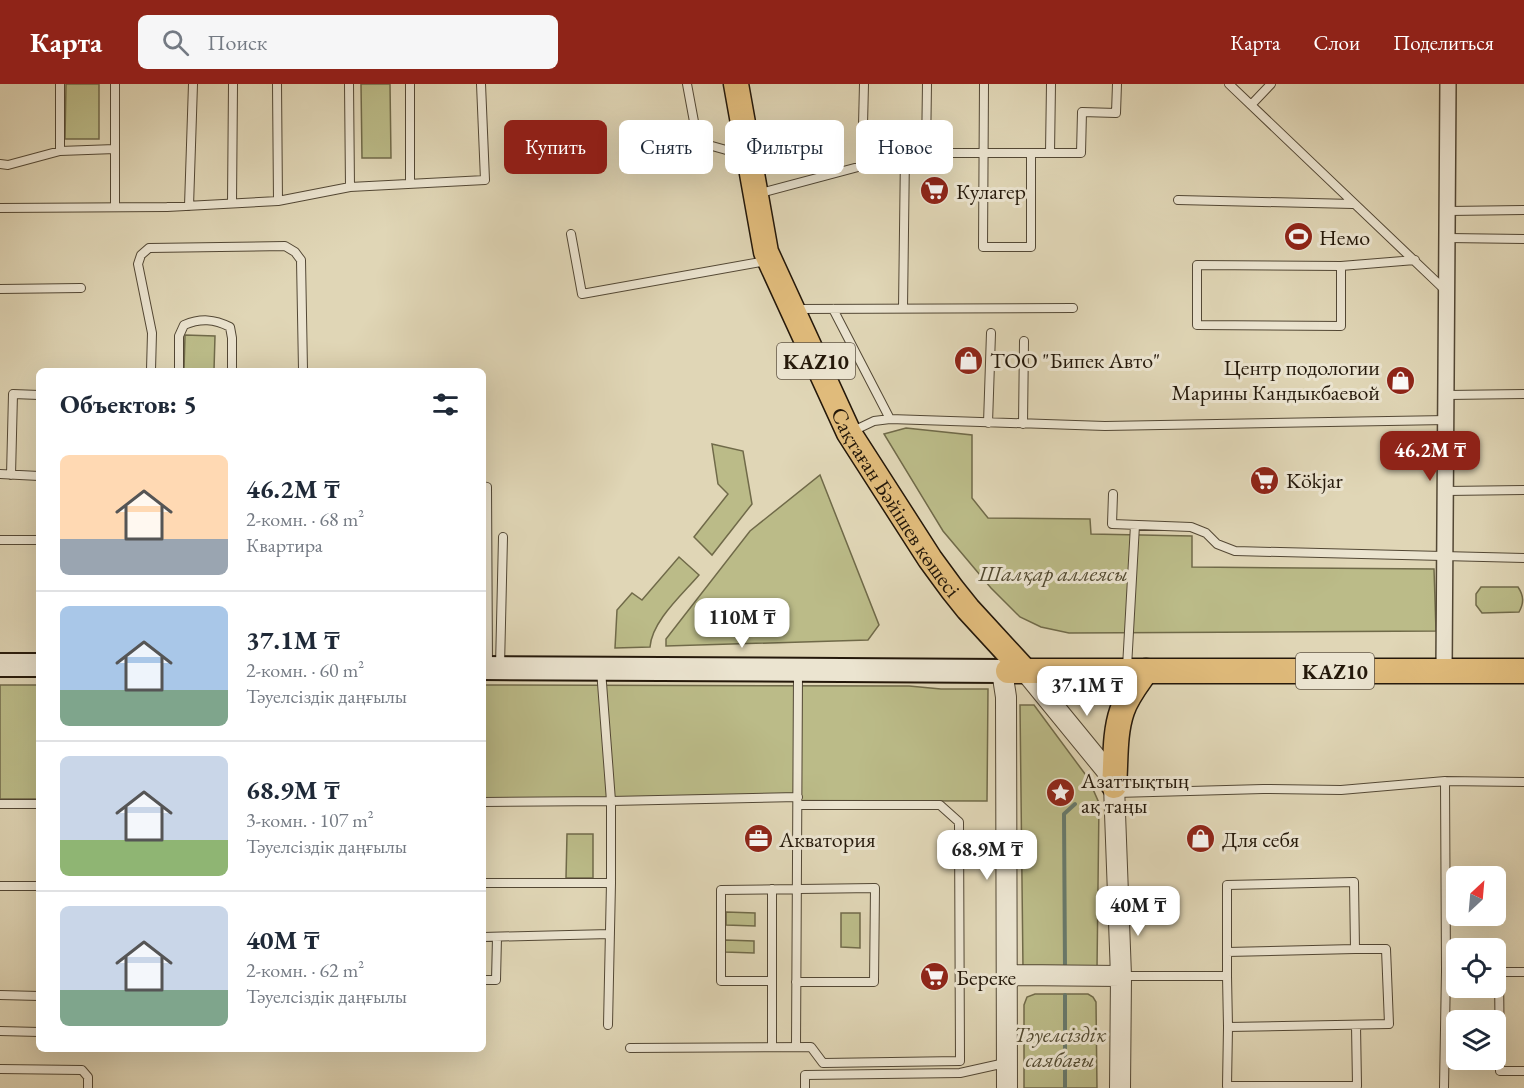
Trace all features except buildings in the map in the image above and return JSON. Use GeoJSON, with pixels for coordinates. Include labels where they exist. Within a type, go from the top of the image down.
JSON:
{"type":"FeatureCollection","features":[{"type":"Feature","properties":{"kind":"main road","name":"Сақтаған Бәйішев көшесі"},"geometry":{"type":"LineString","coordinates":[[736,84],[742,120]]}},
{"type":"Feature","properties":{"kind":"main road","name":"Сақтаған Бәйішев көшесі"},"geometry":{"type":"LineString","coordinates":[[752,174],[766,252],[849,433],[930,558],[1014,671]]}},
{"type":"Feature","properties":{"kind":"main road"},"geometry":{"type":"LineString","coordinates":[[0,665],[36,665]]}},
{"type":"Feature","properties":{"kind":"main road"},"geometry":{"type":"LineString","coordinates":[[490,668],[1014,671]]}},
{"type":"Feature","properties":{"kind":"main road","name":"KAZ10"},"geometry":{"type":"LineString","coordinates":[[1014,671],[1524,671]]}},
{"type":"Feature","properties":{"kind":"main road"},"geometry":{"type":"LineString","coordinates":[[1114,790],[1118,724],[1136,671]]}},
{"type":"Feature","properties":{"kind":"street"},"geometry":{"type":"LineString","coordinates":[[1444,671],[1448,84]]}},
{"type":"Feature","properties":{"kind":"street"},"geometry":{"type":"LineString","coordinates":[[1006,1088],[1006,697],[1014,671],[1106,770],[1114,790],[1121,976],[1120,1088]]}},
{"type":"Feature","properties":{"kind":"street"},"geometry":{"type":"LineString","coordinates":[[1007,975],[1121,976]]}},
{"type":"Feature","properties":{"kind":"lane"},"geometry":{"type":"LineString","coordinates":[[60,84],[60,151]]}},
{"type":"Feature","properties":{"kind":"lane"},"geometry":{"type":"LineString","coordinates":[[115,84],[115,207]]}},
{"type":"Feature","properties":{"kind":"lane"},"geometry":{"type":"LineString","coordinates":[[189,206],[193,84]]}},
{"type":"Feature","properties":{"kind":"lane"},"geometry":{"type":"LineString","coordinates":[[232,203],[233,84]]}},
{"type":"Feature","properties":{"kind":"lane"},"geometry":{"type":"LineString","coordinates":[[277,84],[278,201]]}},
{"type":"Feature","properties":{"kind":"lane"},"geometry":{"type":"LineString","coordinates":[[349,84],[350,187]]}},
{"type":"Feature","properties":{"kind":"lane"},"geometry":{"type":"LineString","coordinates":[[410,84],[410,183]]}},
{"type":"Feature","properties":{"kind":"lane"},"geometry":{"type":"LineString","coordinates":[[0,208],[189,206],[278,201],[350,187],[485,180],[481,84]]}},
{"type":"Feature","properties":{"kind":"lane"},"geometry":{"type":"LineString","coordinates":[[687,84],[695,127],[705,144],[725,150]]}},
{"type":"Feature","properties":{"kind":"lane"},"geometry":{"type":"LineString","coordinates":[[863,120],[864,84]]}},
{"type":"Feature","properties":{"kind":"lane"},"geometry":{"type":"LineString","coordinates":[[926,120],[927,84]]}},
{"type":"Feature","properties":{"kind":"lane"},"geometry":{"type":"LineString","coordinates":[[984,84],[983,247],[1031,247],[1031,153]]}},
{"type":"Feature","properties":{"kind":"lane"},"geometry":{"type":"LineString","coordinates":[[1050,153],[1051,84]]}},
{"type":"Feature","properties":{"kind":"lane"},"geometry":{"type":"LineString","coordinates":[[953,153],[1081,153],[1082,112],[1116,113],[1117,84]]}},
{"type":"Feature","properties":{"kind":"lane"},"geometry":{"type":"LineString","coordinates":[[1229,84],[1448,293]]}},
{"type":"Feature","properties":{"kind":"lane"},"geometry":{"type":"LineString","coordinates":[[1251,105],[1271,84]]}},
{"type":"Feature","properties":{"kind":"lane"},"geometry":{"type":"LineString","coordinates":[[0,164],[8,165],[60,151],[115,149]]}},
{"type":"Feature","properties":{"kind":"lane"},"geometry":{"type":"LineString","coordinates":[[756,194],[856,168]]}},
{"type":"Feature","properties":{"kind":"lane"},"geometry":{"type":"LineString","coordinates":[[903,308],[905,174]]}},
{"type":"Feature","properties":{"kind":"lane"},"geometry":{"type":"LineString","coordinates":[[1178,200],[1353,204]]}},
{"type":"Feature","properties":{"kind":"lane"},"geometry":{"type":"LineString","coordinates":[[1448,211],[1524,210]]}},
{"type":"Feature","properties":{"kind":"lane"},"geometry":{"type":"LineString","coordinates":[[572,234],[582,294],[770,260]]}},
{"type":"Feature","properties":{"kind":"lane"},"geometry":{"type":"LineString","coordinates":[[1448,238],[1524,239]]}},
{"type":"Feature","properties":{"kind":"lane"},"geometry":{"type":"LineString","coordinates":[[151,368],[152,333],[138,264],[141,255],[149,248],[285,246],[295,252],[301,260],[303,368]]}},
{"type":"Feature","properties":{"kind":"lane"},"geometry":{"type":"LineString","coordinates":[[1341,266],[1341,326],[1197,325],[1197,265],[1341,266],[1415,260]]}},
{"type":"Feature","properties":{"kind":"lane"},"geometry":{"type":"LineString","coordinates":[[0,289],[81,288]]}},
{"type":"Feature","properties":{"kind":"lane"},"geometry":{"type":"LineString","coordinates":[[792,309],[1073,308]]}},
{"type":"Feature","properties":{"kind":"lane"},"geometry":{"type":"LineString","coordinates":[[833,309],[890,419]]}},
{"type":"Feature","properties":{"kind":"lane"},"geometry":{"type":"LineString","coordinates":[[179,368],[179,336],[184,325],[197,320],[217,320],[230,327],[232,368]]}},
{"type":"Feature","properties":{"kind":"lane"},"geometry":{"type":"LineString","coordinates":[[988,423],[991,333]]}},
{"type":"Feature","properties":{"kind":"lane"},"geometry":{"type":"LineString","coordinates":[[1023,424],[1024,341]]}},
{"type":"Feature","properties":{"kind":"lane"},"geometry":{"type":"LineString","coordinates":[[10,475],[14,394],[36,395]]}},
{"type":"Feature","properties":{"kind":"lane"},"geometry":{"type":"LineString","coordinates":[[1447,394],[1524,394]]}},
{"type":"Feature","properties":{"kind":"lane"},"geometry":{"type":"LineString","coordinates":[[849,433],[874,421],[890,419],[1105,426],[1447,420]]}},
{"type":"Feature","properties":{"kind":"lane"},"geometry":{"type":"LineString","coordinates":[[0,474],[36,476]]}},
{"type":"Feature","properties":{"kind":"lane"},"geometry":{"type":"LineString","coordinates":[[486,487],[486,512]]}},
{"type":"Feature","properties":{"kind":"lane"},"geometry":{"type":"LineString","coordinates":[[1446,491],[1524,490]]}},
{"type":"Feature","properties":{"kind":"lane"},"geometry":{"type":"LineString","coordinates":[[1113,494],[1112,524],[1191,527],[1206,533],[1217,544],[1234,551],[1524,558]]}},
{"type":"Feature","properties":{"kind":"lane"},"geometry":{"type":"LineString","coordinates":[[1135,525],[1136,671]]}},
{"type":"Feature","properties":{"kind":"lane"},"geometry":{"type":"LineString","coordinates":[[490,668],[503,537]]}},
{"type":"Feature","properties":{"kind":"lane"},"geometry":{"type":"LineString","coordinates":[[0,540],[36,540]]}},
{"type":"Feature","properties":{"kind":"lane"},"geometry":{"type":"LineString","coordinates":[[486,563],[490,668]]}},
{"type":"Feature","properties":{"kind":"lane"},"geometry":{"type":"LineString","coordinates":[[601,668],[610,801],[608,1025]]}},
{"type":"Feature","properties":{"kind":"lane"},"geometry":{"type":"LineString","coordinates":[[796,1047],[798,669]]}},
{"type":"Feature","properties":{"kind":"lane"},"geometry":{"type":"LineString","coordinates":[[1114,790],[1341,790],[1445,781],[1524,782]]}},
{"type":"Feature","properties":{"kind":"lane"},"geometry":{"type":"LineString","coordinates":[[1444,1088],[1445,781]]}},
{"type":"Feature","properties":{"kind":"lane"},"geometry":{"type":"LineString","coordinates":[[486,802],[798,801],[940,805],[959,822],[960,1073]]}},
{"type":"Feature","properties":{"kind":"lane"},"geometry":{"type":"LineString","coordinates":[[0,804],[36,804]]}},
{"type":"Feature","properties":{"kind":"lane"},"geometry":{"type":"LineString","coordinates":[[1355,949],[1354,882],[1227,885],[1227,1086],[1357,1086],[1356,1025]]}},
{"type":"Feature","properties":{"kind":"lane"},"geometry":{"type":"LineString","coordinates":[[486,883],[611,883]]}},
{"type":"Feature","properties":{"kind":"lane"},"geometry":{"type":"LineString","coordinates":[[0,886],[36,886]]}},
{"type":"Feature","properties":{"kind":"lane"},"geometry":{"type":"LineString","coordinates":[[772,981],[721,981],[721,890],[875,888],[874,982],[796,982]]}},
{"type":"Feature","properties":{"kind":"lane"},"geometry":{"type":"LineString","coordinates":[[772,889],[772,1047]]}},
{"type":"Feature","properties":{"kind":"lane"},"geometry":{"type":"LineString","coordinates":[[486,938],[610,934]]}},
{"type":"Feature","properties":{"kind":"lane"},"geometry":{"type":"LineString","coordinates":[[486,980],[496,980],[497,937]]}},
{"type":"Feature","properties":{"kind":"lane"},"geometry":{"type":"LineString","coordinates":[[1227,952],[1386,949],[1389,1024],[1228,1027]]}},
{"type":"Feature","properties":{"kind":"lane"},"geometry":{"type":"LineString","coordinates":[[1506,972],[1524,972]]}},
{"type":"Feature","properties":{"kind":"lane"},"geometry":{"type":"LineString","coordinates":[[1121,976],[1227,976]]}},
{"type":"Feature","properties":{"kind":"lane"},"geometry":{"type":"LineString","coordinates":[[0,995],[36,996]]}},
{"type":"Feature","properties":{"kind":"lane"},"geometry":{"type":"LineString","coordinates":[[1498,998],[1500,1071],[1524,1071]]}},
{"type":"Feature","properties":{"kind":"lane"},"geometry":{"type":"LineString","coordinates":[[0,1031],[36,1032]]}},
{"type":"Feature","properties":{"kind":"lane"},"geometry":{"type":"LineString","coordinates":[[630,1048],[811,1047],[824,1063],[960,1061]]}},
{"type":"Feature","properties":{"kind":"lane"},"geometry":{"type":"LineString","coordinates":[[805,1088],[805,1075],[960,1073],[1006,1062]]}},
{"type":"Feature","properties":{"kind":"lane"},"geometry":{"type":"LineString","coordinates":[[0,1070],[82,1071],[88,1077],[88,1088]]}},
{"type":"Feature","properties":{"kind":"green space"},"geometry":{"type":"Polygon","coordinates":[[[66,84],[99,84],[99,139],[65,139],[66,84]]]}},
{"type":"Feature","properties":{"kind":"green space"},"geometry":{"type":"Polygon","coordinates":[[[361,84],[390,84],[391,158],[362,158],[361,84]]]}},
{"type":"Feature","properties":{"kind":"green space"},"geometry":{"type":"Polygon","coordinates":[[[185,335],[215,336],[214,368],[184,368],[185,335]]]}},
{"type":"Feature","properties":{"kind":"green space","name":"Шалқар аллеясы"},"geometry":{"type":"Polygon","coordinates":[[[906,428],[972,435],[972,498],[988,518],[1090,519],[1091,534],[1192,536],[1192,567],[1434,569],[1436,631],[1069,633],[1041,627],[1020,617],[991,588],[943,531],[884,434],[906,428]]]}},
{"type":"Feature","properties":{"kind":"green space"},"geometry":{"type":"Polygon","coordinates":[[[712,444],[743,451],[752,504],[712,555],[694,537],[728,494],[718,484],[712,444]]]}},
{"type":"Feature","properties":{"kind":"green space"},"geometry":{"type":"Polygon","coordinates":[[[820,475],[879,625],[868,640],[666,646],[666,639],[750,531],[820,475]]]}},
{"type":"Feature","properties":{"kind":"green space"},"geometry":{"type":"Polygon","coordinates":[[[679,557],[699,575],[662,618],[652,637],[650,647],[615,648],[617,610],[632,593],[642,600],[679,557]]]}},
{"type":"Feature","properties":{"kind":"green space"},"geometry":{"type":"Polygon","coordinates":[[[1481,587],[1518,587],[1523,600],[1519,612],[1482,613],[1476,605],[1476,594],[1481,587]]]}},
{"type":"Feature","properties":{"kind":"green space"},"geometry":{"type":"Polygon","coordinates":[[[0,685],[36,685],[36,799],[0,799],[0,685]]]}},
{"type":"Feature","properties":{"kind":"green space"},"geometry":{"type":"Polygon","coordinates":[[[486,685],[909,686],[988,689],[987,801],[486,800],[486,685]]]}},
{"type":"Feature","properties":{"kind":"green space","name":"Тәуелсіздік саябағы"},"geometry":{"type":"Polygon","coordinates":[[[1020,705],[1034,705],[1088,778],[1099,803],[1097,969],[1023,969],[1020,705]]]}},
{"type":"Feature","properties":{"kind":"green space"},"geometry":{"type":"Polygon","coordinates":[[[567,834],[593,834],[593,878],[566,878],[567,834]]]}},
{"type":"Feature","properties":{"kind":"green space"},"geometry":{"type":"Polygon","coordinates":[[[726,912],[755,913],[755,926],[726,925],[726,912]]]}},
{"type":"Feature","properties":{"kind":"green space"},"geometry":{"type":"Polygon","coordinates":[[[841,913],[860,913],[860,948],[841,947],[841,913]]]}},
{"type":"Feature","properties":{"kind":"green space"},"geometry":{"type":"Polygon","coordinates":[[[725,940],[754,941],[754,953],[725,952],[725,940]]]}},
{"type":"Feature","properties":{"kind":"green space","name":"Тәуелсіздік саябағы"},"geometry":{"type":"Polygon","coordinates":[[[1035,994],[1088,994],[1093,997],[1096,1002],[1097,1088],[1024,1088],[1024,1005],[1027,997],[1035,994]]]}},
{"type":"Feature","properties":{"kind":"waterway"},"geometry":{"type":"LineString","coordinates":[[1065,969],[1064,814],[1075,804]]}},
{"type":"Feature","properties":{"kind":"waterway"},"geometry":{"type":"LineString","coordinates":[[1065,995],[1065,1088]]}},
{"type":"Feature","properties":{"kind":"place","name":"Кулагер"},"geometry":{"type":"Point","coordinates":[935,191]}},
{"type":"Feature","properties":{"kind":"place","name":"Немо"},"geometry":{"type":"Point","coordinates":[1298,237]}},
{"type":"Feature","properties":{"kind":"place","name":"ТОО \"Бипек Авто\""},"geometry":{"type":"Point","coordinates":[969,360]}},
{"type":"Feature","properties":{"kind":"place","name":"Центр подологии Марины Кандыкбаевой"},"geometry":{"type":"Point","coordinates":[1401,380]}},
{"type":"Feature","properties":{"kind":"place","name":"Kökjar"},"geometry":{"type":"Point","coordinates":[1265,480]}},
{"type":"Feature","properties":{"kind":"place","name":"Азаттықтың ақ таңы"},"geometry":{"type":"Point","coordinates":[1060,793]}},
{"type":"Feature","properties":{"kind":"place","name":"Акватория"},"geometry":{"type":"Point","coordinates":[758,839]}},
{"type":"Feature","properties":{"kind":"place","name":"Для себя"},"geometry":{"type":"Point","coordinates":[1201,839]}},
{"type":"Feature","properties":{"kind":"place","name":"Береке"},"geometry":{"type":"Point","coordinates":[935,977]}}]}
